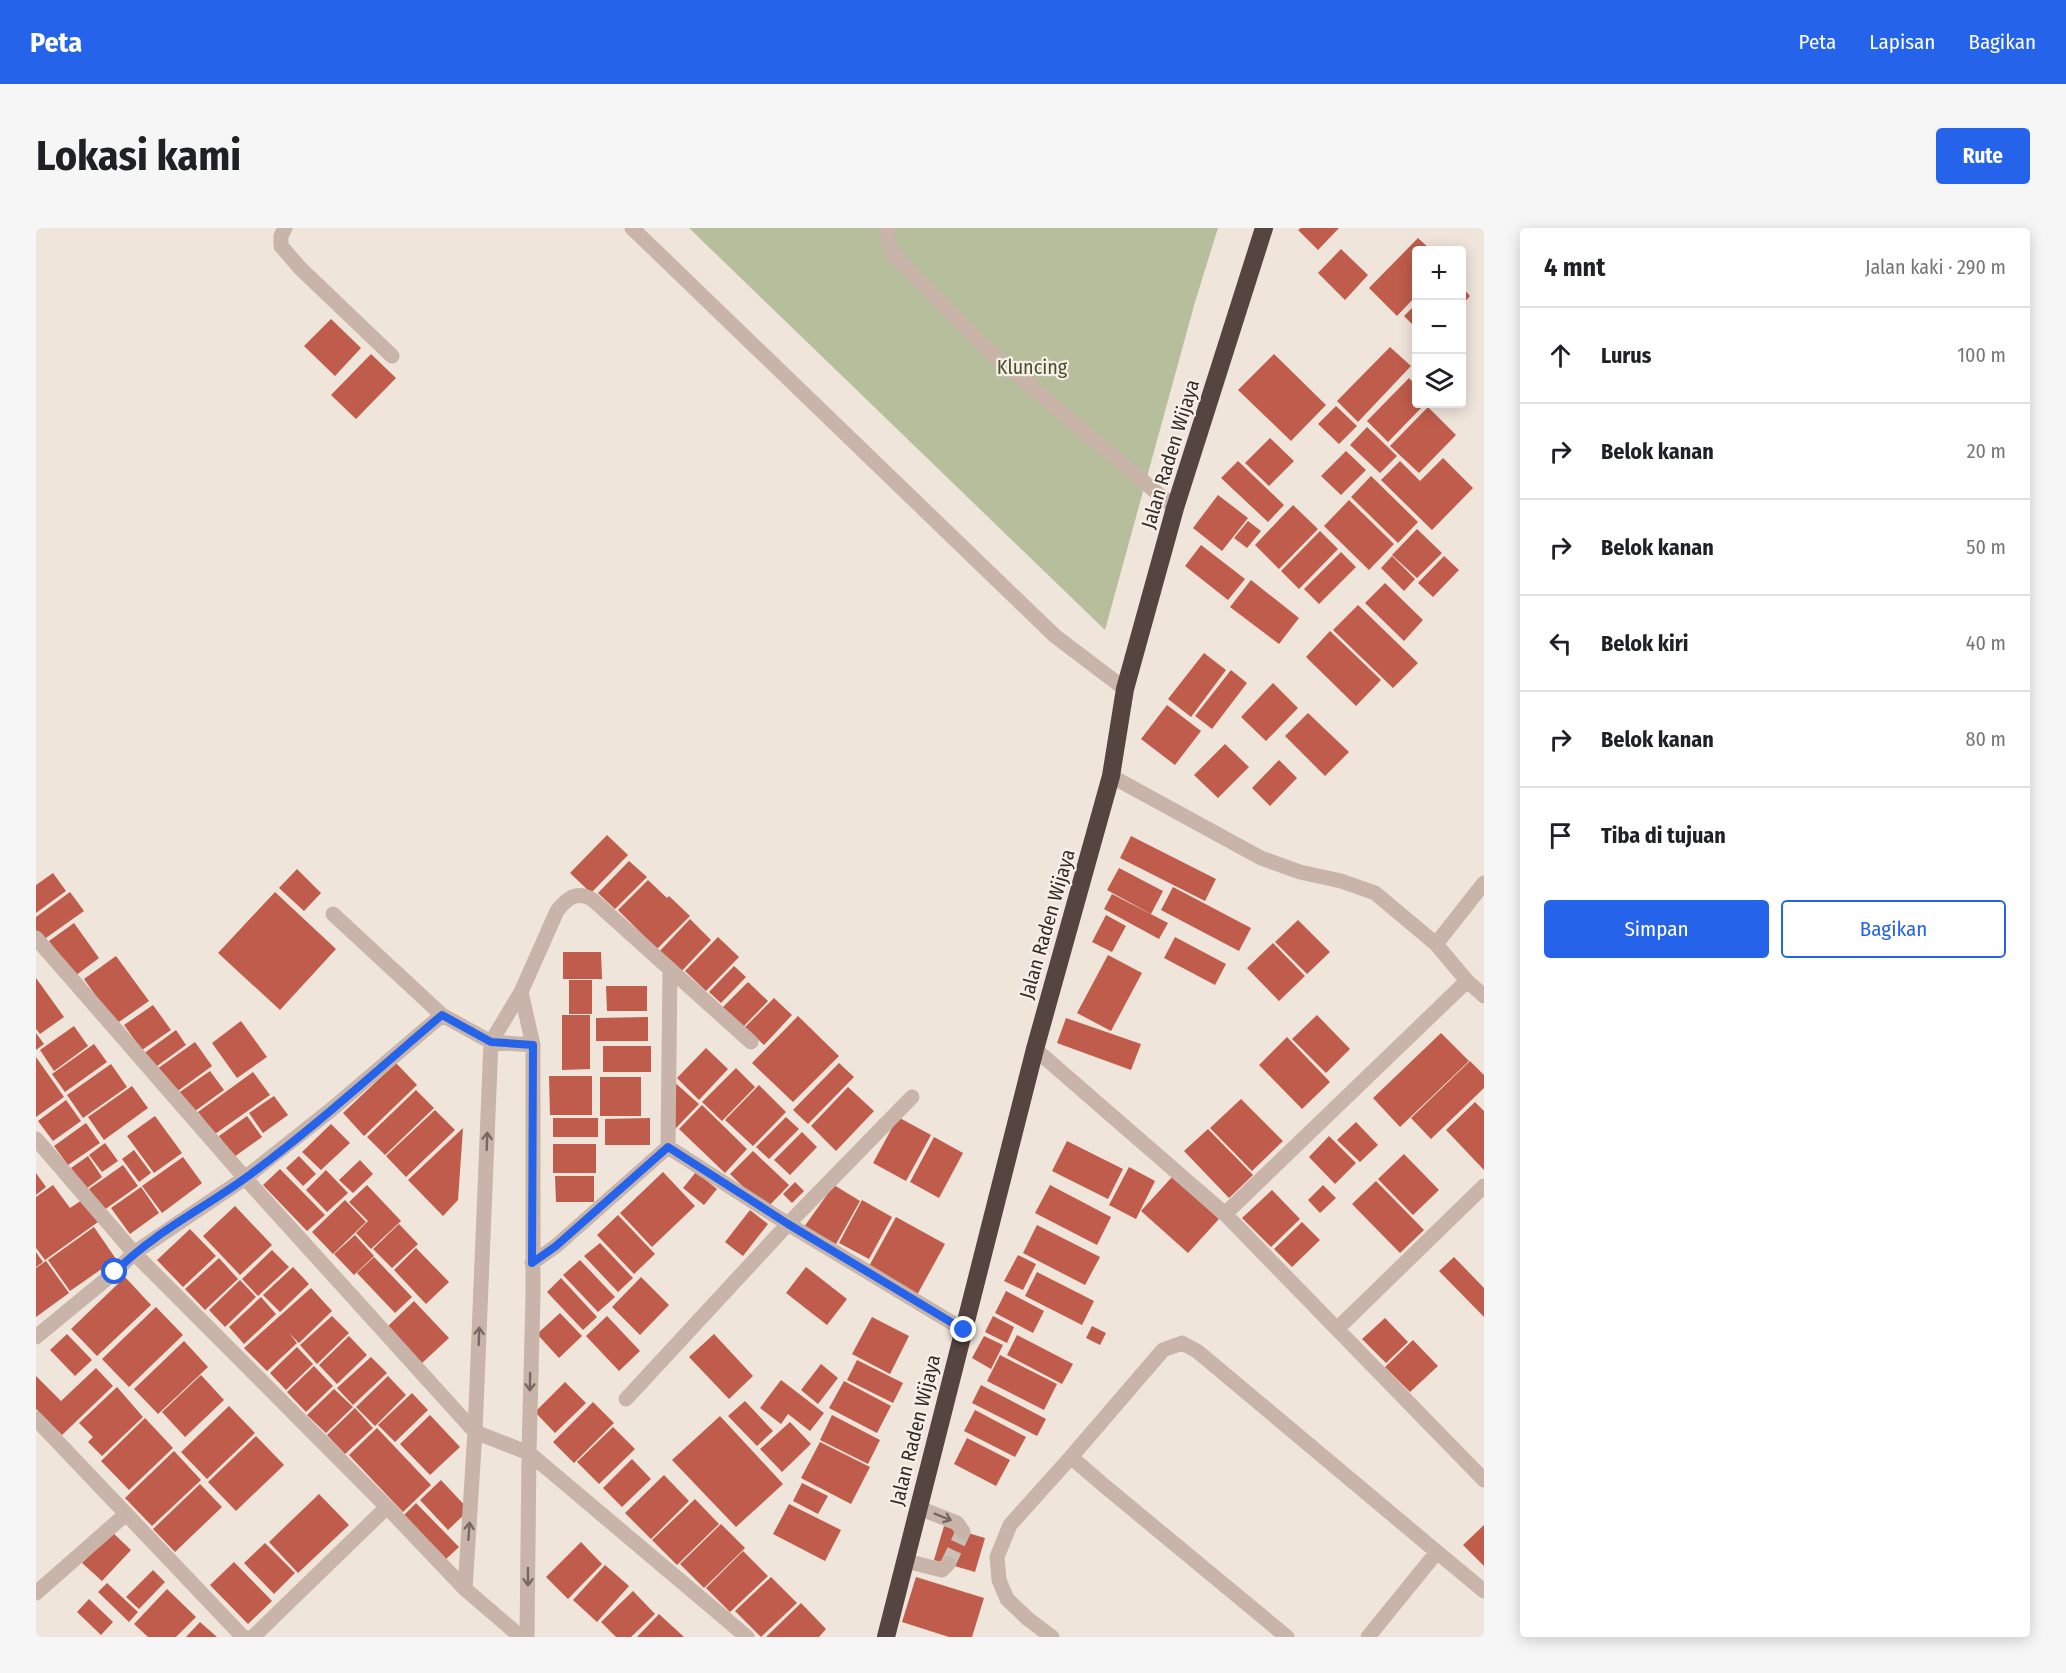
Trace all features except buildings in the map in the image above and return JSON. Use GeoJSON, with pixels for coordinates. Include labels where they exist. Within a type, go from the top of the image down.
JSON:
{"type":"FeatureCollection","features":[{"type":"Feature","properties":{"kind":"highway","name":"Jalan Raden Wijaya"},"geometry":{"type":"LineString","coordinates":[[886,1637],[1035,1049],[1111,776],[1125,689],[1175,508],[1264,228]]}},
{"type":"Feature","properties":{"kind":"street"},"geometry":{"type":"LineString","coordinates":[[285,228],[281,236],[281,246],[300,268],[392,356]]}},
{"type":"Feature","properties":{"kind":"street"},"geometry":{"type":"LineString","coordinates":[[632,228],[1055,636],[1125,689]]}},
{"type":"Feature","properties":{"kind":"street"},"geometry":{"type":"LineString","coordinates":[[888,228],[888,243],[894,255],[990,351],[1175,508]]}},
{"type":"Feature","properties":{"kind":"street"},"geometry":{"type":"LineString","coordinates":[[1111,776],[1260,858],[1300,872],[1341,881],[1376,893],[1437,944],[1467,981],[1484,996]]}},
{"type":"Feature","properties":{"kind":"street"},"geometry":{"type":"LineString","coordinates":[[1437,944],[1484,883]]}},
{"type":"Feature","properties":{"kind":"street"},"geometry":{"type":"LineString","coordinates":[[465,1589],[475,1432],[491,1042],[521,992],[557,911],[573,895],[585,895],[593,900],[751,1042]]}},
{"type":"Feature","properties":{"kind":"street"},"geometry":{"type":"LineString","coordinates":[[333,914],[442,1015],[491,1042],[533,1045]]}},
{"type":"Feature","properties":{"kind":"street"},"geometry":{"type":"LineString","coordinates":[[36,938],[245,1178],[475,1432],[528,1453],[747,1637]]}},
{"type":"Feature","properties":{"kind":"street"},"geometry":{"type":"LineString","coordinates":[[532,1263],[556,1246],[668,1147],[670,969]]}},
{"type":"Feature","properties":{"kind":"street"},"geometry":{"type":"LineString","coordinates":[[1225,1214],[1467,981]]}},
{"type":"Feature","properties":{"kind":"street"},"geometry":{"type":"LineString","coordinates":[[521,992],[533,1045],[527,1637]]}},
{"type":"Feature","properties":{"kind":"street"},"geometry":{"type":"LineString","coordinates":[[38,1331],[115,1272],[134,1253],[245,1178],[332,1109],[442,1015]]}},
{"type":"Feature","properties":{"kind":"street"},"geometry":{"type":"LineString","coordinates":[[1035,1049],[1225,1214],[1484,1480]]}},
{"type":"Feature","properties":{"kind":"street"},"geometry":{"type":"LineString","coordinates":[[626,1399],[788,1224],[912,1097]]}},
{"type":"Feature","properties":{"kind":"street"},"geometry":{"type":"LineString","coordinates":[[36,1139],[134,1253],[387,1507],[465,1589],[521,1637]]}},
{"type":"Feature","properties":{"kind":"street"},"geometry":{"type":"LineString","coordinates":[[668,1147],[788,1224],[964,1330]]}},
{"type":"Feature","properties":{"kind":"street"},"geometry":{"type":"LineString","coordinates":[[1337,1329],[1484,1186]]}},
{"type":"Feature","properties":{"kind":"street"},"geometry":{"type":"LineString","coordinates":[[1052,1637],[1006,1599],[999,1580],[997,1557],[1010,1525],[1163,1350],[1182,1343],[1197,1351],[1484,1591]]}},
{"type":"Feature","properties":{"kind":"street"},"geometry":{"type":"LineString","coordinates":[[36,1419],[243,1637]]}},
{"type":"Feature","properties":{"kind":"street"},"geometry":{"type":"LineString","coordinates":[[1071,1457],[1287,1637]]}},
{"type":"Feature","properties":{"kind":"street"},"geometry":{"type":"LineString","coordinates":[[253,1637],[387,1507]]}},
{"type":"Feature","properties":{"kind":"street"},"geometry":{"type":"LineString","coordinates":[[919,1508],[957,1523],[963,1532]]}},
{"type":"Feature","properties":{"kind":"street"},"geometry":{"type":"LineString","coordinates":[[36,1593],[126,1514]]}},
{"type":"Feature","properties":{"kind":"street"},"geometry":{"type":"LineString","coordinates":[[1368,1637],[1437,1552]]}},
{"type":"Feature","properties":{"kind":"street"},"geometry":{"type":"LineString","coordinates":[[906,1561],[942,1570],[948,1564]]}},
{"type":"Feature","properties":{"kind":"green space","name":"Kluncing"},"geometry":{"type":"Polygon","coordinates":[[[689,228],[1218,228],[1195,302],[1105,630],[689,228]]]}},
{"type":"Feature","properties":{"kind":"tunnel"},"geometry":{"type":"LineString","coordinates":[[948,1564],[963,1532]]}},
{"type":"Feature","properties":{"kind":"route"},"geometry":{"type":"LineString","coordinates":[[115,1272],[134,1253],[245,1178],[332,1109],[442,1015],[491,1042],[533,1045],[532,1263],[556,1246],[668,1147],[788,1224],[964,1330]]}}]}
